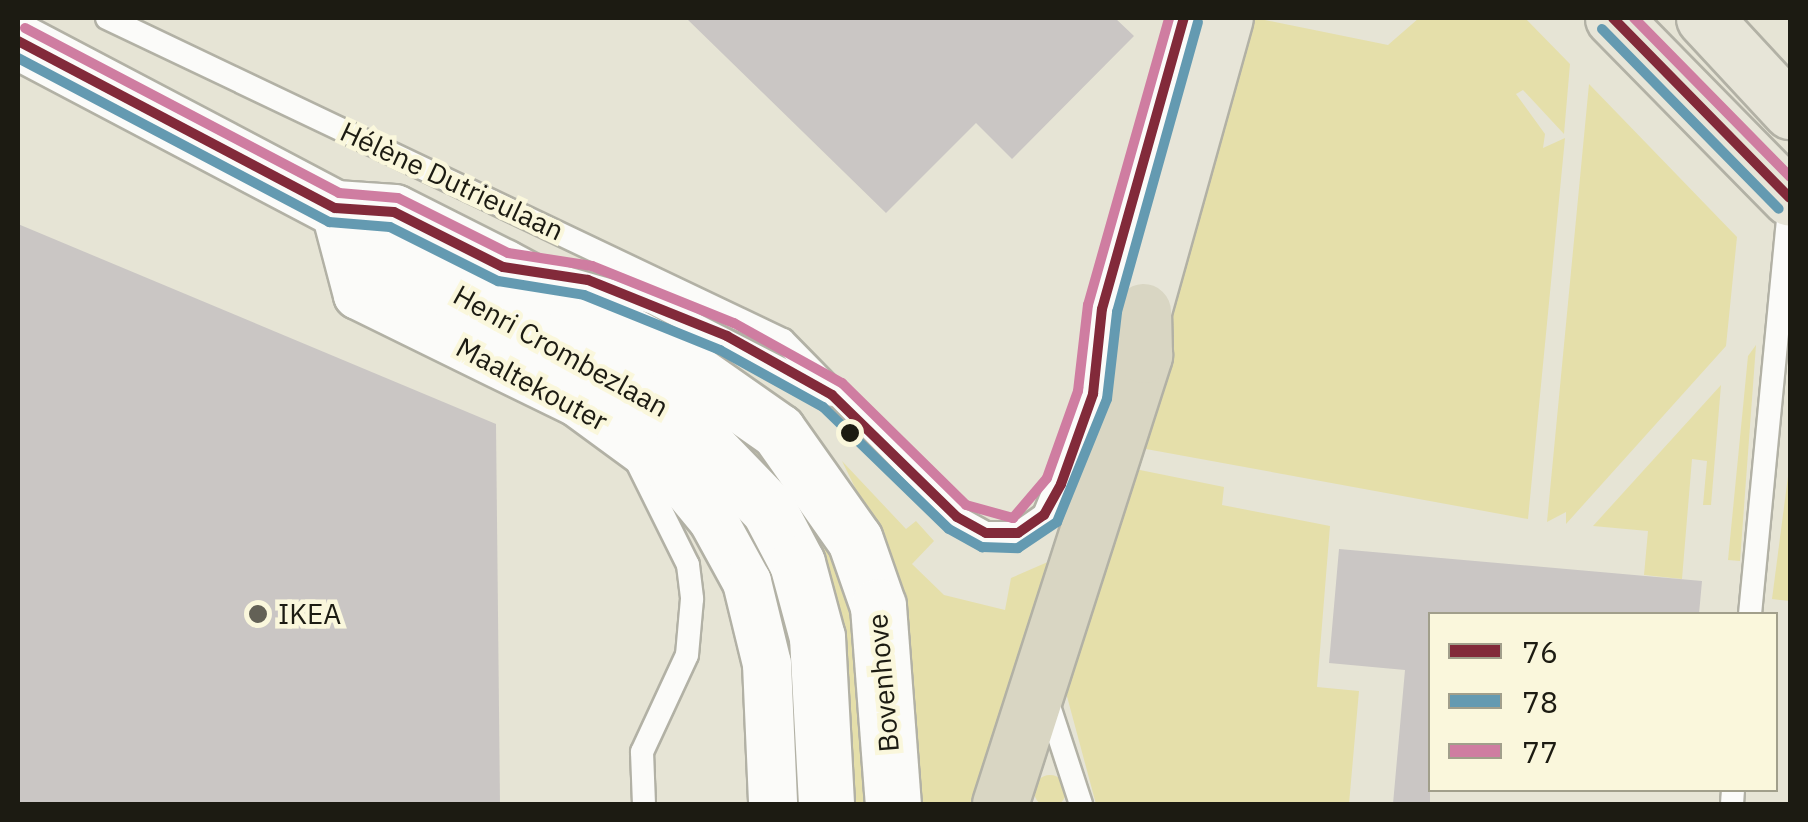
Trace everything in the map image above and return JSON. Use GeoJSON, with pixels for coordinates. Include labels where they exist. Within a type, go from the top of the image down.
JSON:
{"type":"FeatureCollection","features":[{"type":"Feature","properties":{"kind":"highway"},"geometry":{"type":"LineString","coordinates":[[1000,804],[1144,355],[1143,311]]}},
{"type":"Feature","properties":{"kind":"main road"},"geometry":{"type":"LineString","coordinates":[[1143,311],[1226,18]]}},
{"type":"Feature","properties":{"kind":"main road"},"geometry":{"type":"LineString","coordinates":[[1613,18],[1790,198]]}},
{"type":"Feature","properties":{"kind":"main road"},"geometry":{"type":"LineString","coordinates":[[1704,18],[1790,111]]}},
{"type":"Feature","properties":{"kind":"street","name":"Bovenhove"},"geometry":{"type":"LineString","coordinates":[[18,41],[335,208],[394,212],[503,267],[733,396],[822,482],[878,606],[892,804]]}},
{"type":"Feature","properties":{"kind":"street","name":"Maaltekouter"},"geometry":{"type":"LineString","coordinates":[[335,208],[358,295],[627,434],[714,520],[748,582],[766,664],[773,804]]}},
{"type":"Feature","properties":{"kind":"street","name":"Henri Crombezlaan"},"geometry":{"type":"LineString","coordinates":[[335,208],[378,250],[680,418],[769,510],[797,563],[817,638],[826,804]]}},
{"type":"Feature","properties":{"kind":"lane","name":"Hélène Dutrieulaan"},"geometry":{"type":"LineString","coordinates":[[107,18],[744,318],[814,365],[832,395],[956,517],[986,533],[1018,533],[1044,516],[1061,484],[1093,394]]}},
{"type":"Feature","properties":{"kind":"lane"},"geometry":{"type":"LineString","coordinates":[[1093,394],[1102,308],[1184,18]]}},
{"type":"Feature","properties":{"kind":"lane"},"geometry":{"type":"LineString","coordinates":[[1750,612],[1790,198]]}},
{"type":"Feature","properties":{"kind":"lane","name":"Hélène Dutrieulaan"},"geometry":{"type":"LineString","coordinates":[[503,267],[651,302],[832,395]]}},
{"type":"Feature","properties":{"kind":"lane"},"geometry":{"type":"LineString","coordinates":[[1093,394],[1143,311]]}},
{"type":"Feature","properties":{"kind":"lane"},"geometry":{"type":"LineString","coordinates":[[627,434],[642,482],[688,565],[687,655],[642,752],[644,804]]}},
{"type":"Feature","properties":{"kind":"lane"},"geometry":{"type":"LineString","coordinates":[[1038,677],[1081,804]]}},
{"type":"Feature","properties":{"kind":"shaded area"},"geometry":{"type":"Polygon","coordinates":[[[1255,18],[1388,45],[1419,18],[1525,18],[1570,64],[1564,134],[1523,90],[1516,94],[1545,134],[1543,148],[1565,138],[1528,519],[1135,447],[1255,18]]]}},
{"type":"Feature","properties":{"kind":"shaded area"},"geometry":{"type":"Polygon","coordinates":[[[1589,84],[1737,237],[1726,346],[1566,524],[1566,512],[1547,522],[1589,84]]]}},
{"type":"Feature","properties":{"kind":"shaded area"},"geometry":{"type":"Polygon","coordinates":[[[1756,345],[1740,561],[1728,560],[1748,356],[1756,345]]]}},
{"type":"Feature","properties":{"kind":"shaded area"},"geometry":{"type":"Polygon","coordinates":[[[1721,385],[1711,505],[1703,505],[1707,461],[1692,459],[1682,579],[1644,575],[1648,531],[1593,526],[1721,385]]]}},
{"type":"Feature","properties":{"kind":"shaded area"},"geometry":{"type":"Polygon","coordinates":[[[737,424],[821,529],[840,570],[854,615],[866,804],[843,804],[730,433],[737,424]]]}},
{"type":"Feature","properties":{"kind":"shaded area"},"geometry":{"type":"Polygon","coordinates":[[[842,461],[906,529],[916,521],[934,541],[912,564],[944,595],[1005,610],[1011,578],[1057,558],[981,804],[914,804],[869,516],[842,461]]]}},
{"type":"Feature","properties":{"kind":"shaded area"},"geometry":{"type":"Polygon","coordinates":[[[1790,461],[1790,601],[1772,599],[1790,461]]]}},
{"type":"Feature","properties":{"kind":"shaded area"},"geometry":{"type":"Polygon","coordinates":[[[1130,468],[1224,487],[1222,505],[1330,526],[1317,687],[1359,691],[1349,804],[1096,804],[1065,689],[1130,468]]]}},
{"type":"Feature","properties":{"kind":"shaded area"},"geometry":{"type":"Polygon","coordinates":[[[1050,775],[1061,780],[1066,791],[1061,802],[1050,807],[1039,802],[1034,791],[1039,780],[1050,775]]]}},
{"type":"Feature","properties":{"kind":"building"},"geometry":{"type":"Polygon","coordinates":[[[686,18],[1115,18],[1134,36],[1012,159],[976,123],[886,213],[686,18]]]}},
{"type":"Feature","properties":{"kind":"building","name":"IKEA"},"geometry":{"type":"Polygon","coordinates":[[[18,224],[496,424],[500,804],[18,804],[18,224]]]}},
{"type":"Feature","properties":{"kind":"building"},"geometry":{"type":"Polygon","coordinates":[[[1339,549],[1702,581],[1699,612],[1428,612],[1430,804],[1393,804],[1405,670],[1329,663],[1339,549]]]}},
{"type":"Feature","properties":{"kind":"transit line","name":"77"},"geometry":{"type":"LineString","coordinates":[[25,28],[339,193],[398,198],[508,253],[592,266],[734,323],[842,383],[966,505],[1013,518],[1047,478],[1078,391],[1088,305],[1169,18]]}},
{"type":"Feature","properties":{"kind":"transit line","name":"76"},"geometry":{"type":"LineString","coordinates":[[18,41],[335,208],[394,212],[503,267],[588,280],[727,336],[832,395],[957,517],[986,533],[1018,533],[1044,515],[1061,484],[1093,394],[1102,309],[1184,18]]}},
{"type":"Feature","properties":{"kind":"transit line","name":"76"},"geometry":{"type":"LineString","coordinates":[[1613,18],[1790,198]]}},
{"type":"Feature","properties":{"kind":"transit line","name":"77"},"geometry":{"type":"LineString","coordinates":[[1634,18],[1790,177]]}},
{"type":"Feature","properties":{"kind":"transit line","name":"78"},"geometry":{"type":"LineString","coordinates":[[18,58],[329,222],[390,227],[498,281],[584,295],[720,350],[823,407],[949,529],[982,547],[1018,548],[1057,522],[1107,399],[1117,312],[1198,22]]}},
{"type":"Feature","properties":{"kind":"transit line","name":"78"},"geometry":{"type":"LineString","coordinates":[[1602,29],[1779,209]]}},
{"type":"Feature","properties":{"kind":"place","name":"IKEA"},"geometry":{"type":"Point","coordinates":[258,614]}}]}
